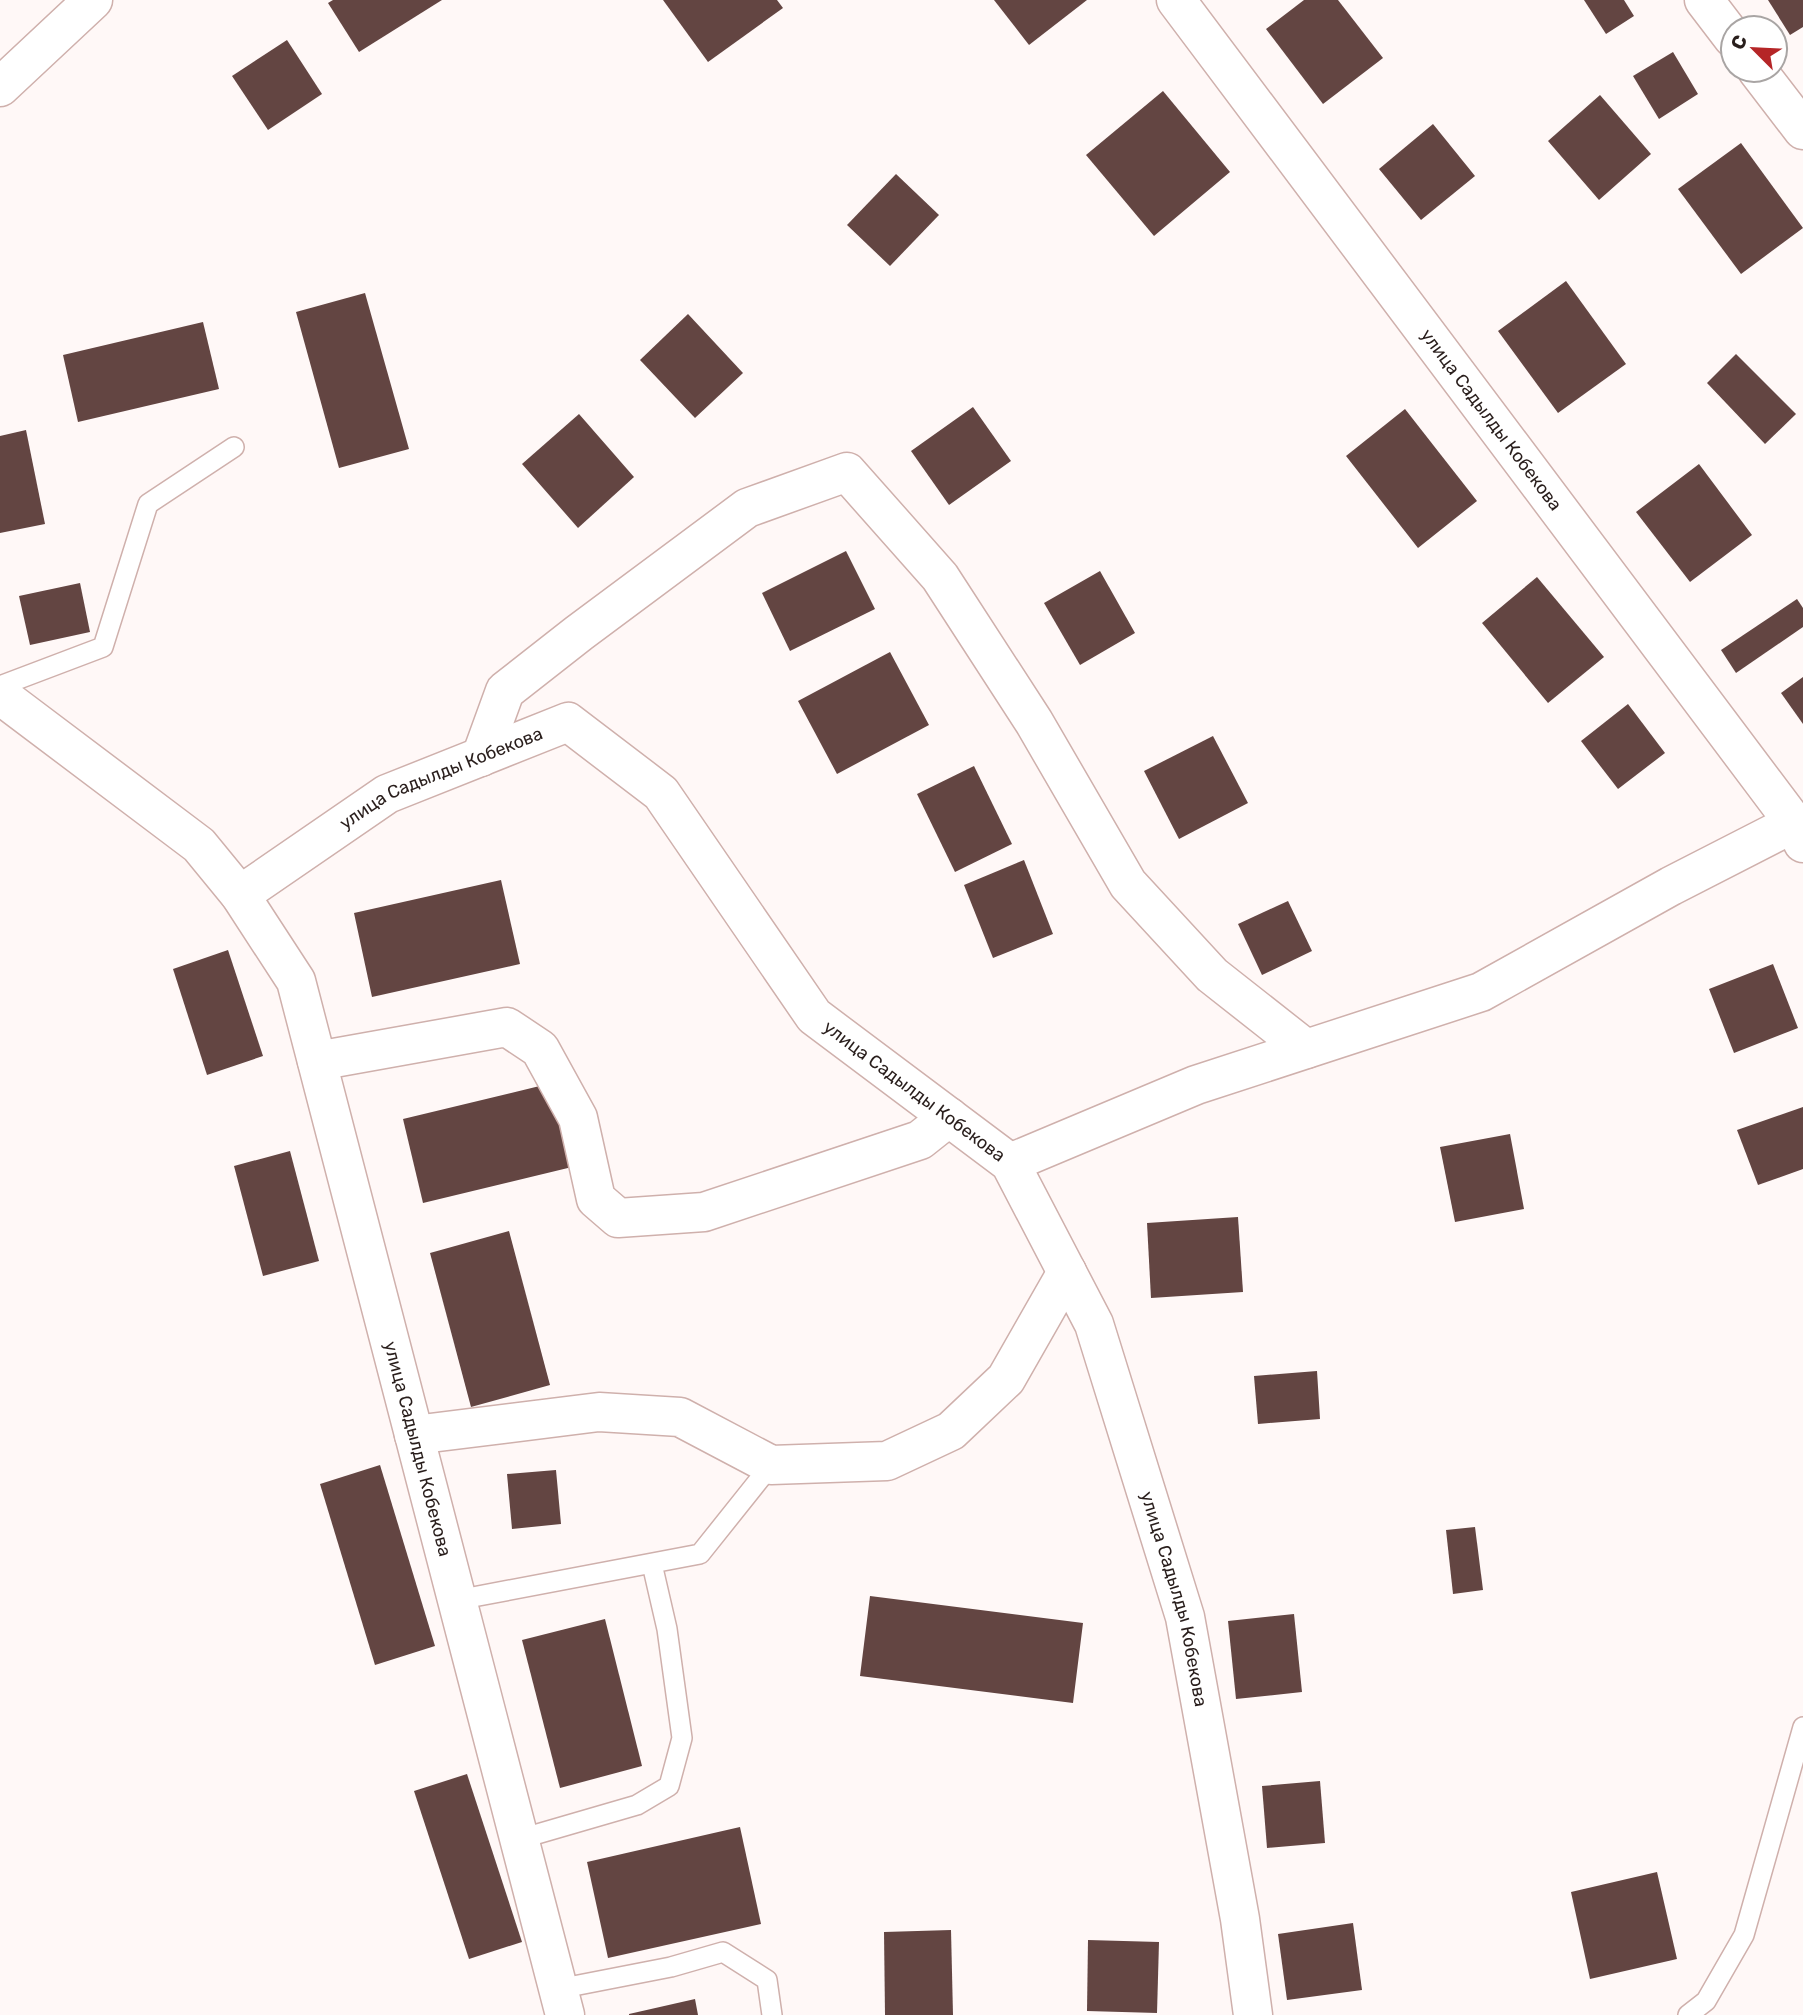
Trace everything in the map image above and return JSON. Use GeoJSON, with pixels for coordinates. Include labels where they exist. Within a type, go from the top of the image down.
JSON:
{"type":"FeatureCollection","features":[{"type":"Feature","properties":{"kind":"street"},"geometry":{"type":"LineString","coordinates":[[0,87],[93,0]]}},
{"type":"Feature","properties":{"kind":"street","name":"улица Садылды Кобекова"},"geometry":{"type":"LineString","coordinates":[[1176,0],[1799,833]]}},
{"type":"Feature","properties":{"kind":"street"},"geometry":{"type":"LineString","coordinates":[[1704,0],[1719,20]]}},
{"type":"Feature","properties":{"kind":"street"},"geometry":{"type":"LineString","coordinates":[[1768,84],[1803,130]]}},
{"type":"Feature","properties":{"kind":"street"},"geometry":{"type":"LineString","coordinates":[[481,757],[505,691],[579,633],[747,508],[847,472],[940,578],[1034,722],[1128,884],[1212,975],[1306,1049]]}},
{"type":"Feature","properties":{"kind":"street","name":"улица Садылды Кобекова"},"geometry":{"type":"LineString","coordinates":[[0,695],[199,845],[240,895],[296,981],[562,2002]]}},
{"type":"Feature","properties":{"kind":"street","name":"улица Садылды Кобекова"},"geometry":{"type":"LineString","coordinates":[[240,895],[387,794],[568,722],[661,793],[814,1016],[1010,1163],[1094,1324],[1185,1617],[1240,1919],[1253,2015]]}},
{"type":"Feature","properties":{"kind":"street"},"geometry":{"type":"LineString","coordinates":[[1010,1163],[1196,1085],[1481,992],[1671,887],[1799,833]]}},
{"type":"Feature","properties":{"kind":"street"},"geometry":{"type":"LineString","coordinates":[[317,1061],[507,1027],[540,1049],[578,1118],[596,1199],[618,1218],[704,1212],[920,1140],[949,1117]]}},
{"type":"Feature","properties":{"kind":"street"},"geometry":{"type":"LineString","coordinates":[[414,1434],[599,1412],[680,1416],[771,1465],[887,1461],[951,1431],[1006,1378],[1067,1272]]}},
{"type":"Feature","properties":{"kind":"lane"},"geometry":{"type":"LineString","coordinates":[[0,686],[103,647],[148,505],[234,447]]}},
{"type":"Feature","properties":{"kind":"lane"},"geometry":{"type":"LineString","coordinates":[[457,1600],[700,1554],[771,1465]]}},
{"type":"Feature","properties":{"kind":"lane"},"geometry":{"type":"LineString","coordinates":[[520,1839],[637,1805],[669,1786],[682,1738],[667,1629],[652,1564]]}},
{"type":"Feature","properties":{"kind":"lane"},"geometry":{"type":"LineString","coordinates":[[1688,2015],[1706,2001],[1744,1935],[1803,1727]]}},
{"type":"Feature","properties":{"kind":"lane"},"geometry":{"type":"LineString","coordinates":[[562,2002],[723,1952],[766,1980],[772,2015]]}},
{"type":"Feature","properties":{"kind":"building"},"geometry":{"type":"Polygon","coordinates":[[[333,0],[442,0],[359,52],[328,3],[333,0]]]}},
{"type":"Feature","properties":{"kind":"building"},"geometry":{"type":"Polygon","coordinates":[[[663,0],[777,0],[783,8],[708,62],[663,0]]]}},
{"type":"Feature","properties":{"kind":"building"},"geometry":{"type":"Polygon","coordinates":[[[994,0],[1087,0],[1029,45],[994,0]]]}},
{"type":"Feature","properties":{"kind":"building"},"geometry":{"type":"Polygon","coordinates":[[[1304,0],[1338,0],[1383,58],[1323,104],[1266,29],[1304,0]]]}},
{"type":"Feature","properties":{"kind":"building"},"geometry":{"type":"Polygon","coordinates":[[[1584,0],[1624,0],[1634,16],[1606,34],[1584,0]]]}},
{"type":"Feature","properties":{"kind":"building"},"geometry":{"type":"Polygon","coordinates":[[[1768,0],[1803,0],[1803,27],[1790,35],[1789,14],[1777,14],[1768,0]]]}},
{"type":"Feature","properties":{"kind":"building"},"geometry":{"type":"Polygon","coordinates":[[[287,40],[322,94],[268,130],[232,76],[287,40]]]}},
{"type":"Feature","properties":{"kind":"building"},"geometry":{"type":"Polygon","coordinates":[[[1673,52],[1698,94],[1659,119],[1633,76],[1673,52]]]}},
{"type":"Feature","properties":{"kind":"building"},"geometry":{"type":"Polygon","coordinates":[[[1163,91],[1230,172],[1154,236],[1086,155],[1163,91]]]}},
{"type":"Feature","properties":{"kind":"building"},"geometry":{"type":"Polygon","coordinates":[[[1600,95],[1651,154],[1599,200],[1548,141],[1600,95]]]}},
{"type":"Feature","properties":{"kind":"building"},"geometry":{"type":"Polygon","coordinates":[[[1433,124],[1475,176],[1421,220],[1379,169],[1433,124]]]}},
{"type":"Feature","properties":{"kind":"building"},"geometry":{"type":"Polygon","coordinates":[[[1741,143],[1803,228],[1741,274],[1678,189],[1741,143]]]}},
{"type":"Feature","properties":{"kind":"building"},"geometry":{"type":"Polygon","coordinates":[[[896,174],[939,215],[890,266],[847,225],[896,174]]]}},
{"type":"Feature","properties":{"kind":"building"},"geometry":{"type":"Polygon","coordinates":[[[1566,281],[1626,364],[1558,413],[1498,331],[1566,281]]]}},
{"type":"Feature","properties":{"kind":"building"},"geometry":{"type":"Polygon","coordinates":[[[365,293],[409,449],[339,468],[296,312],[365,293]]]}},
{"type":"Feature","properties":{"kind":"building"},"geometry":{"type":"Polygon","coordinates":[[[688,314],[743,373],[695,418],[640,360],[688,314]]]}},
{"type":"Feature","properties":{"kind":"building"},"geometry":{"type":"Polygon","coordinates":[[[203,322],[219,389],[78,422],[63,355],[203,322]]]}},
{"type":"Feature","properties":{"kind":"building"},"geometry":{"type":"Polygon","coordinates":[[[1736,354],[1796,414],[1765,444],[1707,383],[1736,354]]]}},
{"type":"Feature","properties":{"kind":"building"},"geometry":{"type":"Polygon","coordinates":[[[973,407],[1011,461],[949,505],[911,451],[973,407]]]}},
{"type":"Feature","properties":{"kind":"building"},"geometry":{"type":"Polygon","coordinates":[[[1405,409],[1477,501],[1418,548],[1346,456],[1405,409]]]}},
{"type":"Feature","properties":{"kind":"building"},"geometry":{"type":"Polygon","coordinates":[[[579,414],[634,477],[578,528],[522,464],[579,414]]]}},
{"type":"Feature","properties":{"kind":"building"},"geometry":{"type":"Polygon","coordinates":[[[26,430],[45,524],[0,533],[0,436],[26,430]]]}},
{"type":"Feature","properties":{"kind":"building"},"geometry":{"type":"Polygon","coordinates":[[[1699,464],[1752,535],[1690,582],[1636,512],[1699,464]]]}},
{"type":"Feature","properties":{"kind":"building"},"geometry":{"type":"Polygon","coordinates":[[[846,551],[875,609],[790,651],[762,593],[846,551]]]}},
{"type":"Feature","properties":{"kind":"building"},"geometry":{"type":"Polygon","coordinates":[[[1100,571],[1135,633],[1080,665],[1044,603],[1100,571]]]}},
{"type":"Feature","properties":{"kind":"building"},"geometry":{"type":"Polygon","coordinates":[[[1537,577],[1604,657],[1548,703],[1482,623],[1537,577]]]}},
{"type":"Feature","properties":{"kind":"building"},"geometry":{"type":"Polygon","coordinates":[[[80,583],[90,632],[30,645],[19,596],[80,583]]]}},
{"type":"Feature","properties":{"kind":"building"},"geometry":{"type":"Polygon","coordinates":[[[1797,599],[1803,608],[1803,627],[1736,673],[1721,650],[1797,599]]]}},
{"type":"Feature","properties":{"kind":"building"},"geometry":{"type":"Polygon","coordinates":[[[890,652],[929,725],[837,774],[798,701],[890,652]]]}},
{"type":"Feature","properties":{"kind":"building"},"geometry":{"type":"Polygon","coordinates":[[[1803,677],[1803,724],[1781,693],[1803,677]]]}},
{"type":"Feature","properties":{"kind":"building"},"geometry":{"type":"Polygon","coordinates":[[[1628,704],[1665,753],[1618,789],[1581,741],[1628,704]]]}},
{"type":"Feature","properties":{"kind":"building"},"geometry":{"type":"Polygon","coordinates":[[[1213,736],[1248,803],[1179,839],[1144,771],[1213,736]]]}},
{"type":"Feature","properties":{"kind":"building"},"geometry":{"type":"Polygon","coordinates":[[[974,766],[1012,844],[955,872],[917,794],[974,766]]]}},
{"type":"Feature","properties":{"kind":"building"},"geometry":{"type":"Polygon","coordinates":[[[1024,860],[1053,934],[993,958],[964,885],[1024,860]]]}},
{"type":"Feature","properties":{"kind":"building"},"geometry":{"type":"Polygon","coordinates":[[[501,880],[520,964],[372,997],[354,913],[501,880]]]}},
{"type":"Feature","properties":{"kind":"building"},"geometry":{"type":"Polygon","coordinates":[[[1288,901],[1312,951],[1262,975],[1238,924],[1288,901]]]}},
{"type":"Feature","properties":{"kind":"building"},"geometry":{"type":"Polygon","coordinates":[[[228,950],[263,1056],[207,1075],[173,969],[228,950]]]}},
{"type":"Feature","properties":{"kind":"building"},"geometry":{"type":"Polygon","coordinates":[[[1773,964],[1798,1028],[1734,1053],[1709,989],[1773,964]]]}},
{"type":"Feature","properties":{"kind":"building"},"geometry":{"type":"Polygon","coordinates":[[[552,1083],[572,1167],[423,1203],[403,1119],[552,1083]]]}},
{"type":"Feature","properties":{"kind":"building"},"geometry":{"type":"Polygon","coordinates":[[[1803,1107],[1803,1169],[1758,1185],[1737,1130],[1803,1107]]]}},
{"type":"Feature","properties":{"kind":"building"},"geometry":{"type":"Polygon","coordinates":[[[1510,1134],[1524,1209],[1455,1222],[1440,1147],[1510,1134]]]}},
{"type":"Feature","properties":{"kind":"building"},"geometry":{"type":"Polygon","coordinates":[[[290,1151],[319,1261],[263,1276],[234,1166],[290,1151]]]}},
{"type":"Feature","properties":{"kind":"building"},"geometry":{"type":"Polygon","coordinates":[[[1238,1217],[1243,1292],[1151,1298],[1147,1223],[1238,1217]]]}},
{"type":"Feature","properties":{"kind":"building"},"geometry":{"type":"Polygon","coordinates":[[[509,1231],[550,1385],[471,1407],[430,1253],[509,1231]]]}},
{"type":"Feature","properties":{"kind":"building"},"geometry":{"type":"Polygon","coordinates":[[[1317,1371],[1320,1419],[1258,1424],[1254,1376],[1317,1371]]]}},
{"type":"Feature","properties":{"kind":"building"},"geometry":{"type":"Polygon","coordinates":[[[380,1465],[435,1646],[375,1665],[320,1484],[380,1465]]]}},
{"type":"Feature","properties":{"kind":"building"},"geometry":{"type":"Polygon","coordinates":[[[556,1470],[561,1524],[512,1529],[507,1474],[556,1470]]]}},
{"type":"Feature","properties":{"kind":"building"},"geometry":{"type":"Polygon","coordinates":[[[1475,1527],[1483,1590],[1453,1594],[1446,1530],[1475,1527]]]}},
{"type":"Feature","properties":{"kind":"building"},"geometry":{"type":"Polygon","coordinates":[[[870,1596],[1083,1623],[1073,1703],[860,1676],[870,1596]]]}},
{"type":"Feature","properties":{"kind":"building"},"geometry":{"type":"Polygon","coordinates":[[[1294,1614],[1302,1692],[1236,1699],[1228,1621],[1294,1614]]]}},
{"type":"Feature","properties":{"kind":"building"},"geometry":{"type":"Polygon","coordinates":[[[605,1619],[642,1766],[560,1788],[522,1640],[605,1619]]]}},
{"type":"Feature","properties":{"kind":"building"},"geometry":{"type":"Polygon","coordinates":[[[467,1774],[522,1942],[469,1959],[414,1791],[467,1774]]]}},
{"type":"Feature","properties":{"kind":"building"},"geometry":{"type":"Polygon","coordinates":[[[1320,1781],[1325,1843],[1267,1848],[1262,1786],[1320,1781]]]}},
{"type":"Feature","properties":{"kind":"building"},"geometry":{"type":"Polygon","coordinates":[[[740,1827],[761,1924],[608,1958],[587,1862],[740,1827]]]}},
{"type":"Feature","properties":{"kind":"building"},"geometry":{"type":"Polygon","coordinates":[[[1657,1872],[1677,1959],[1590,1979],[1571,1892],[1657,1872]]]}},
{"type":"Feature","properties":{"kind":"building"},"geometry":{"type":"Polygon","coordinates":[[[1353,1923],[1362,1990],[1287,2000],[1278,1934],[1353,1923]]]}},
{"type":"Feature","properties":{"kind":"building"},"geometry":{"type":"Polygon","coordinates":[[[951,1930],[953,2015],[885,2015],[884,1932],[951,1930]]]}},
{"type":"Feature","properties":{"kind":"building"},"geometry":{"type":"Polygon","coordinates":[[[1088,1940],[1159,1942],[1157,2013],[1087,2011],[1088,1940]]]}},
{"type":"Feature","properties":{"kind":"building"},"geometry":{"type":"Polygon","coordinates":[[[695,1999],[698,2015],[629,2015],[629,2014],[695,1999]]]}}]}
